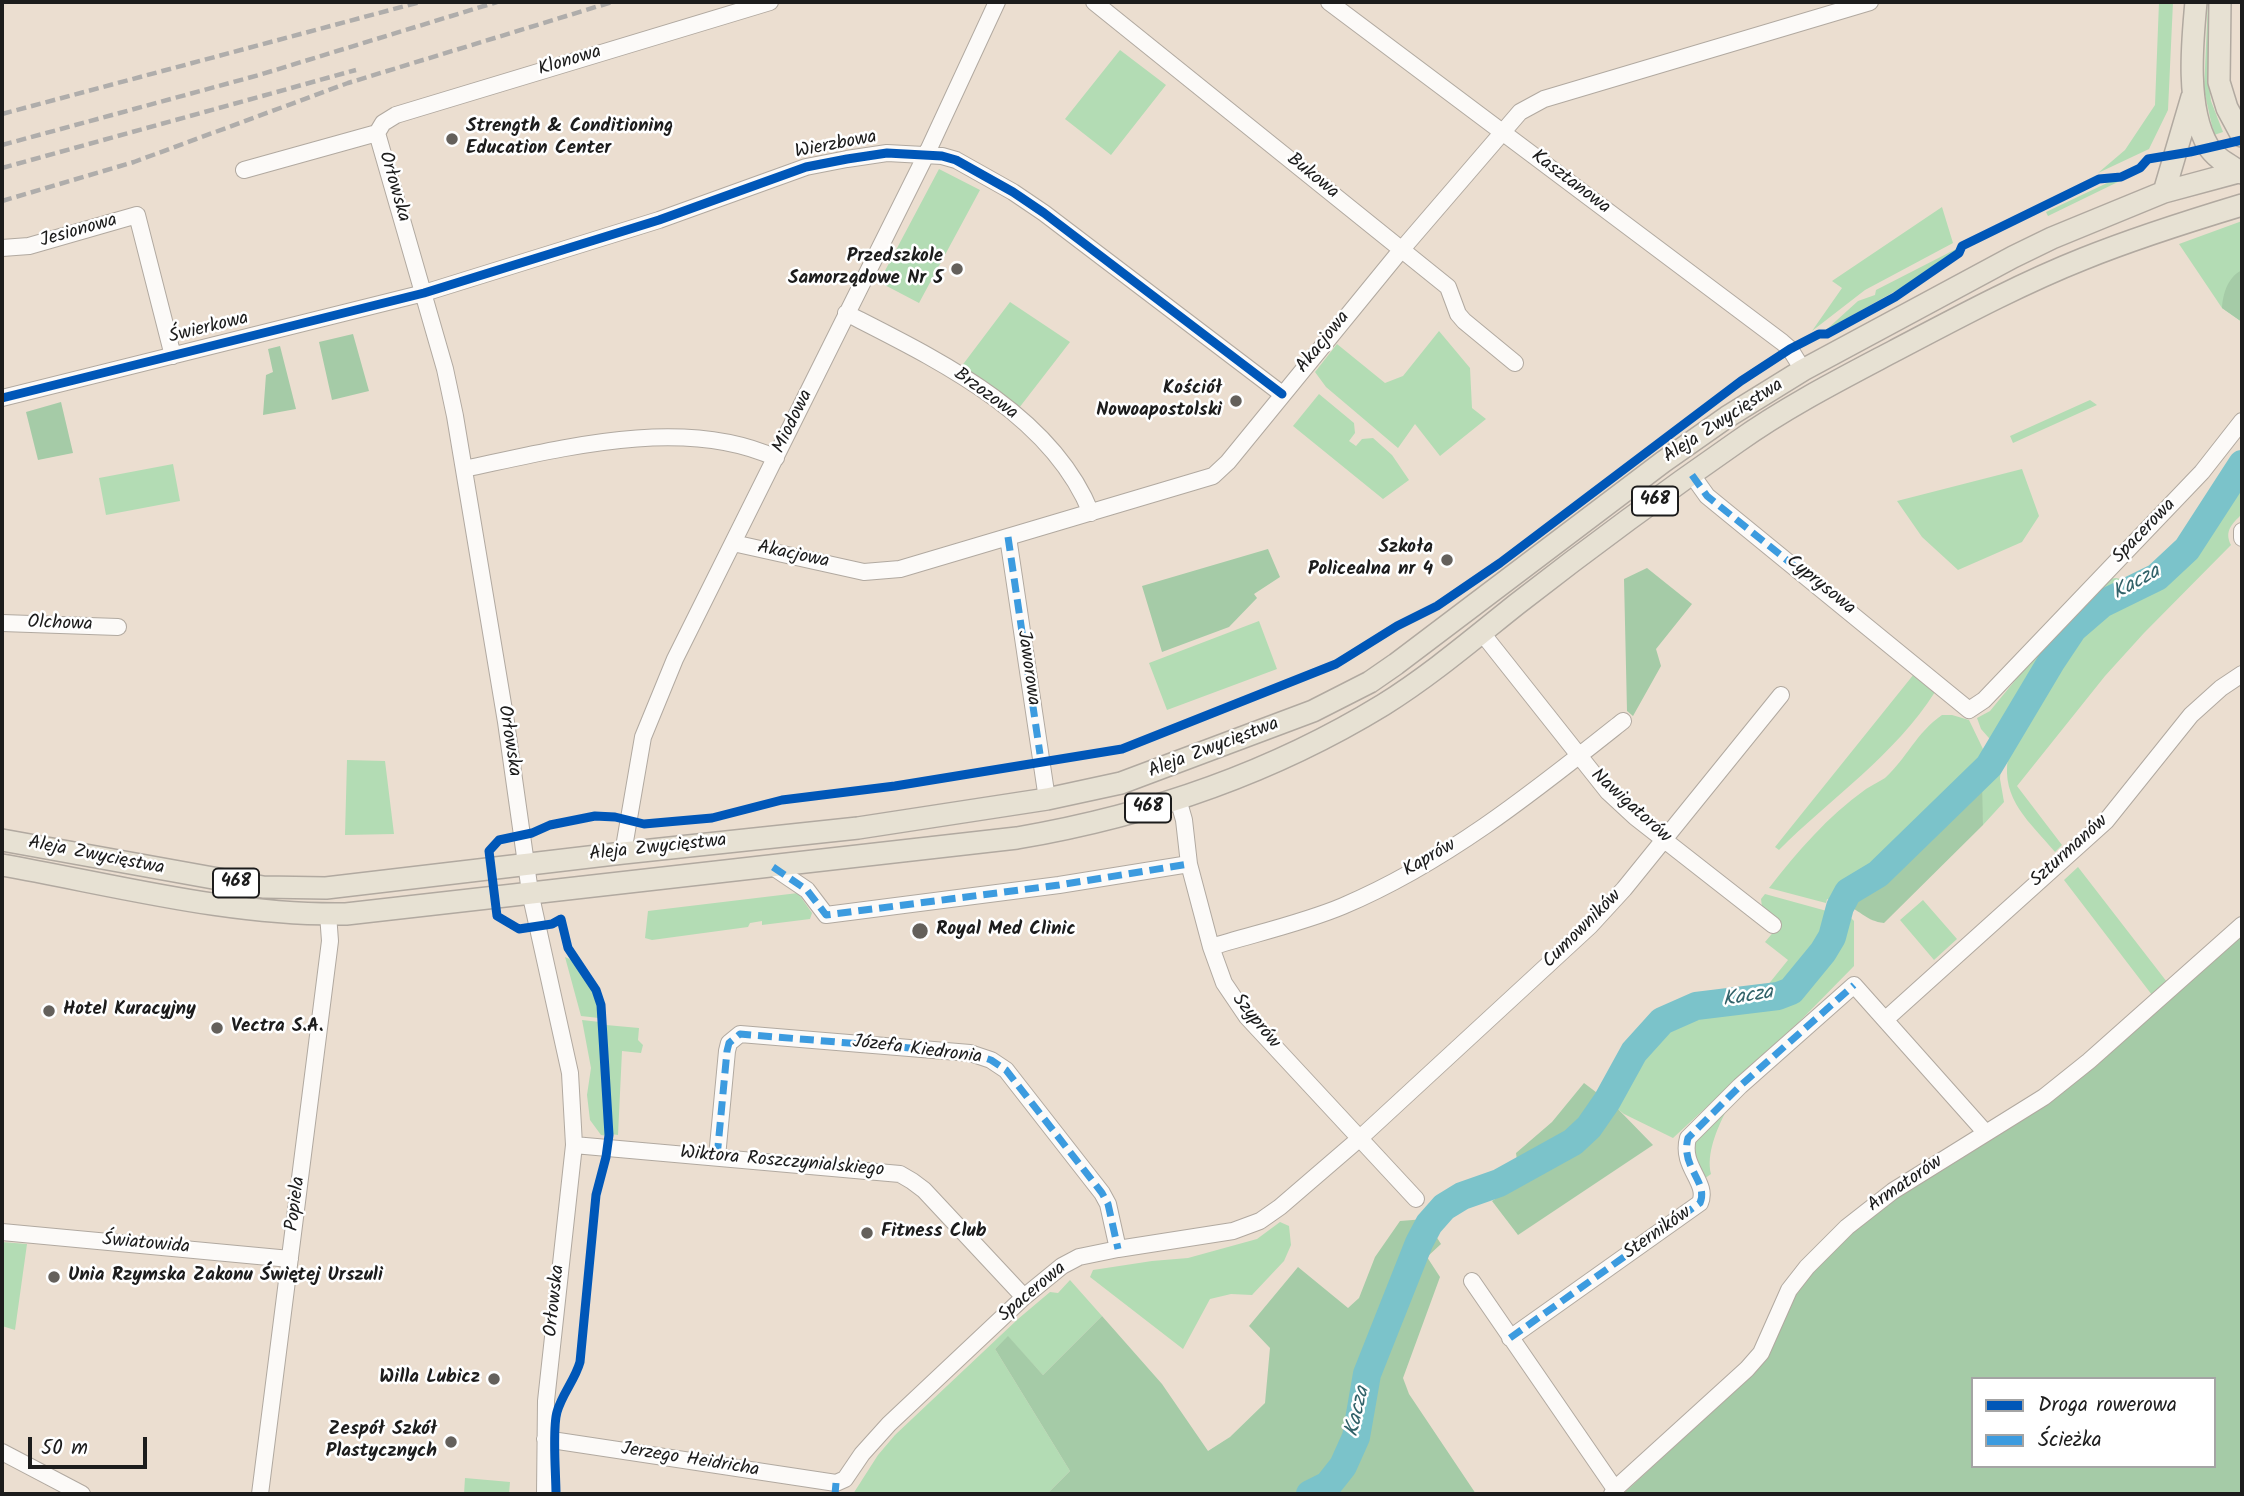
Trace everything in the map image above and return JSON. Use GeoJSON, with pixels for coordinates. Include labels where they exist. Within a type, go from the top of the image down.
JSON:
{"type":"FeatureCollection","features":[{"type":"Feature","properties":{"kind":"main road"},"geometry":{"type":"LineString","coordinates":[[2196,2],[2193,37],[2197,113],[2209,148],[2223,162],[2242,170],[2221,212]]}},
{"type":"Feature","properties":{"kind":"main road"},"geometry":{"type":"LineString","coordinates":[[2220,2],[2219,82],[2227,108],[2242,136]]}},
{"type":"Feature","properties":{"kind":"main road"},"geometry":{"type":"LineString","coordinates":[[2164,192],[2194,92]]}},
{"type":"Feature","properties":{"kind":"main road","name":"Aleja Zwycięstwa"},"geometry":{"type":"LineString","coordinates":[[2,840],[263,887],[326,888],[858,828],[1096,790],[1165,768],[1313,711],[1360,687],[1396,664],[1662,462],[1727,417],[1803,370],[2013,257],[2164,192],[2242,170]]}},
{"type":"Feature","properties":{"kind":"main road","name":"Aleja Zwycięstwa"},"geometry":{"type":"LineString","coordinates":[[2,865],[229,906],[328,914],[481,900],[530,892],[1017,838],[1115,818],[1237,779],[1318,741],[1420,680],[1587,551],[1739,441],[1786,411],[1956,318],[2080,260],[2242,205]]}},
{"type":"Feature","properties":{"kind":"street","name":"Klonowa"},"geometry":{"type":"LineString","coordinates":[[377,133],[383,123],[396,115],[770,2]]}},
{"type":"Feature","properties":{"kind":"street","name":"Miodowa"},"geometry":{"type":"LineString","coordinates":[[623,853],[643,737],[675,659],[926,155],[997,2]]}},
{"type":"Feature","properties":{"kind":"street","name":"Bukowa"},"geometry":{"type":"LineString","coordinates":[[1094,2],[1448,287],[1458,314],[1464,321],[1515,363]]}},
{"type":"Feature","properties":{"kind":"street","name":"Kasztanowa"},"geometry":{"type":"LineString","coordinates":[[1329,2],[1783,342],[1803,370]]}},
{"type":"Feature","properties":{"kind":"street","name":"Akacjowa"},"geometry":{"type":"LineString","coordinates":[[733,543],[864,572],[879,572],[900,569],[1213,476],[1228,462],[1401,250],[1521,112],[1544,99],[1870,2]]}},
{"type":"Feature","properties":{"kind":"street","name":"Orłowska"},"geometry":{"type":"LineString","coordinates":[[244,170],[377,133],[448,379],[530,892],[570,1073],[573,1145],[556,1299],[545,1439],[545,1494]]}},
{"type":"Feature","properties":{"kind":"street","name":"Wierzbowa"},"geometry":{"type":"LineString","coordinates":[[424,293],[659,220],[806,167],[887,153],[926,155],[956,160],[971,167],[1034,206],[1282,394]]}},
{"type":"Feature","properties":{"kind":"street","name":"Jesionowa"},"geometry":{"type":"LineString","coordinates":[[2,248],[29,246],[137,215],[173,356]]}},
{"type":"Feature","properties":{"kind":"street","name":"Świerkowa"},"geometry":{"type":"LineString","coordinates":[[2,398],[424,293]]}},
{"type":"Feature","properties":{"kind":"street","name":"Brzozowa"},"geometry":{"type":"LineString","coordinates":[[846,313],[945,366],[999,402],[1061,460],[1075,478],[1090,513]]}},
{"type":"Feature","properties":{"kind":"street","name":"Spacerowa"},"geometry":{"type":"LineString","coordinates":[[1952,695],[1969,710],[1984,700],[2202,471],[2242,421]]}},
{"type":"Feature","properties":{"kind":"street"},"geometry":{"type":"LineString","coordinates":[[464,469],[622,440],[683,438],[746,447],[776,458]]}},
{"type":"Feature","properties":{"kind":"street","name":"Cyprysowa"},"geometry":{"type":"LineString","coordinates":[[1692,475],[1707,496],[1952,695]]}},
{"type":"Feature","properties":{"kind":"street"},"geometry":{"type":"LineString","coordinates":[[2242,531],[2242,538]]}},
{"type":"Feature","properties":{"kind":"street","name":"Jaworowa"},"geometry":{"type":"LineString","coordinates":[[1008,537],[1047,799]]}},
{"type":"Feature","properties":{"kind":"street","name":"Olchowa"},"geometry":{"type":"LineString","coordinates":[[2,623],[118,627]]}},
{"type":"Feature","properties":{"kind":"street","name":"Nawigatorów"},"geometry":{"type":"LineString","coordinates":[[1482,633],[1608,792],[1664,840],[1773,925]]}},
{"type":"Feature","properties":{"kind":"street","name":"Szturmanów"},"geometry":{"type":"LineString","coordinates":[[1886,1019],[2106,821],[2192,715],[2221,688],[2242,674]]}},
{"type":"Feature","properties":{"kind":"street","name":"Cumowników"},"geometry":{"type":"LineString","coordinates":[[1359,1139],[1590,926],[1624,889],[1781,695]]}},
{"type":"Feature","properties":{"kind":"street","name":"Kaprów"},"geometry":{"type":"LineString","coordinates":[[1211,947],[1342,906],[1413,870],[1487,825],[1623,721]]}},
{"type":"Feature","properties":{"kind":"street","name":"Szyprów"},"geometry":{"type":"LineString","coordinates":[[1178,799],[1184,821],[1189,864],[1211,947],[1224,983],[1247,1017],[1416,1199]]}},
{"type":"Feature","properties":{"kind":"street"},"geometry":{"type":"LineString","coordinates":[[773,867],[807,890],[826,915],[1059,885],[1189,864]]}},
{"type":"Feature","properties":{"kind":"street","name":"Popiela"},"geometry":{"type":"LineString","coordinates":[[260,1494],[330,941],[328,914]]}},
{"type":"Feature","properties":{"kind":"street","name":"Armatorów"},"geometry":{"type":"LineString","coordinates":[[1614,1492],[1747,1369],[1760,1353],[1789,1290],[1807,1267],[1847,1227],[1893,1191],[2044,1097],[2089,1061],[2242,925]]}},
{"type":"Feature","properties":{"kind":"street","name":"Sterników"},"geometry":{"type":"LineString","coordinates":[[1510,1338],[1700,1203],[1702,1191],[1687,1161],[1685,1149],[1688,1138],[1733,1092],[1854,985],[1886,1019]]}},
{"type":"Feature","properties":{"kind":"street"},"geometry":{"type":"LineString","coordinates":[[1886,1019],[1985,1132]]}},
{"type":"Feature","properties":{"kind":"street","name":"Józefa Kiedronia"},"geometry":{"type":"LineString","coordinates":[[716,1157],[727,1051],[729,1043],[740,1034],[984,1056],[1006,1070],[1102,1193],[1108,1204],[1118,1249]]}},
{"type":"Feature","properties":{"kind":"street","name":"Spacerowa"},"geometry":{"type":"LineString","coordinates":[[836,1489],[888,1424],[1024,1297],[1062,1266],[1079,1257],[1233,1231],[1260,1221],[1359,1139]]}},
{"type":"Feature","properties":{"kind":"street","name":"Wiktora Roszczynialskiego"},"geometry":{"type":"LineString","coordinates":[[573,1145],[900,1174],[924,1190],[1024,1297]]}},
{"type":"Feature","properties":{"kind":"street","name":"Światowida"},"geometry":{"type":"LineString","coordinates":[[2,1232],[290,1259]]}},
{"type":"Feature","properties":{"kind":"street"},"geometry":{"type":"LineString","coordinates":[[1472,1281],[1614,1492]]}},
{"type":"Feature","properties":{"kind":"street","name":"Jerzego Heidricha"},"geometry":{"type":"LineString","coordinates":[[545,1439],[836,1489]]}},
{"type":"Feature","properties":{"kind":"street"},"geometry":{"type":"LineString","coordinates":[[2,1452],[82,1494]]}},
{"type":"Feature","properties":{"kind":"green space"},"geometry":{"type":"Polygon","coordinates":[[[2159,2],[2173,2],[2168,110],[2149,149],[2098,173],[2125,150],[2155,105],[2159,2]]]}},
{"type":"Feature","properties":{"kind":"green space"},"geometry":{"type":"Polygon","coordinates":[[[2208,2],[2209,86],[2211,101],[2223,132],[2214,135],[2204,90],[2208,2]]]}},
{"type":"Feature","properties":{"kind":"green space"},"geometry":{"type":"Polygon","coordinates":[[[1120,50],[1166,85],[1111,155],[1065,119],[1120,50]]]}},
{"type":"Feature","properties":{"kind":"green space"},"geometry":{"type":"Polygon","coordinates":[[[939,169],[980,190],[919,303],[879,282],[939,169]]]}},
{"type":"Feature","properties":{"kind":"green space"},"geometry":{"type":"Polygon","coordinates":[[[2124,179],[2048,216],[2046,212],[2107,183],[2124,179]]]}},
{"type":"Feature","properties":{"kind":"green space"},"geometry":{"type":"Polygon","coordinates":[[[1942,207],[1953,243],[1865,290],[1812,331],[1842,288],[1832,281],[1942,207]]]}},
{"type":"Feature","properties":{"kind":"green space"},"geometry":{"type":"Polygon","coordinates":[[[2242,221],[2242,322],[2222,308],[2179,244],[2242,221]]]}},
{"type":"Feature","properties":{"kind":"green space"},"geometry":{"type":"Polygon","coordinates":[[[1958,248],[1959,250],[1908,284],[1826,330],[1858,301],[1875,295],[1876,290],[1958,248]]]}},
{"type":"Feature","properties":{"kind":"green space"},"geometry":{"type":"Polygon","coordinates":[[[2242,270],[2242,322],[2222,308],[2227,286],[2242,270]]]}},
{"type":"Feature","properties":{"kind":"green space"},"geometry":{"type":"Polygon","coordinates":[[[1010,302],[1070,342],[1019,408],[961,367],[1010,302]]]}},
{"type":"Feature","properties":{"kind":"green space"},"geometry":{"type":"Polygon","coordinates":[[[1439,331],[1470,368],[1472,408],[1486,419],[1440,456],[1415,424],[1398,448],[1326,387],[1315,372],[1337,344],[1385,383],[1403,376],[1439,331]]]}},
{"type":"Feature","properties":{"kind":"green space"},"geometry":{"type":"Polygon","coordinates":[[[353,334],[369,391],[332,400],[319,342],[353,334]]]}},
{"type":"Feature","properties":{"kind":"green space"},"geometry":{"type":"Polygon","coordinates":[[[280,346],[296,409],[263,415],[266,375],[273,372],[268,349],[280,346]]]}},
{"type":"Feature","properties":{"kind":"green space"},"geometry":{"type":"Polygon","coordinates":[[[1319,394],[1354,423],[1355,433],[1349,441],[1356,446],[1362,439],[1373,438],[1392,455],[1409,480],[1383,499],[1293,426],[1319,394]]]}},
{"type":"Feature","properties":{"kind":"green space"},"geometry":{"type":"Polygon","coordinates":[[[2090,400],[2097,405],[2013,443],[2010,436],[2090,400]]]}},
{"type":"Feature","properties":{"kind":"green space"},"geometry":{"type":"Polygon","coordinates":[[[61,402],[73,453],[38,460],[26,412],[61,402]]]}},
{"type":"Feature","properties":{"kind":"green space"},"geometry":{"type":"Polygon","coordinates":[[[2242,450],[2242,487],[2238,493],[2223,499],[2217,493],[2223,476],[2242,450]]]}},
{"type":"Feature","properties":{"kind":"green space"},"geometry":{"type":"Polygon","coordinates":[[[173,464],[180,501],[106,515],[99,478],[173,464]]]}},
{"type":"Feature","properties":{"kind":"green space"},"geometry":{"type":"Polygon","coordinates":[[[2022,469],[2039,516],[2022,542],[1958,570],[1922,537],[1897,501],[2022,469]]]}},
{"type":"Feature","properties":{"kind":"green space"},"geometry":{"type":"Polygon","coordinates":[[[2242,487],[2242,514],[2229,532],[2231,545],[2105,676],[2017,786],[2062,845],[2055,852],[2019,810],[2009,786],[2008,758],[2001,752],[2055,660],[2080,628],[2099,613],[2149,593],[2171,576],[2192,556],[2209,534],[2223,499],[2238,493],[2242,487]]]}},
{"type":"Feature","properties":{"kind":"green space"},"geometry":{"type":"Polygon","coordinates":[[[1268,549],[1280,577],[1254,594],[1257,598],[1229,627],[1162,652],[1142,586],[1268,549]]]}},
{"type":"Feature","properties":{"kind":"green space"},"geometry":{"type":"Polygon","coordinates":[[[1647,568],[1692,604],[1656,649],[1661,666],[1633,716],[1627,711],[1624,579],[1647,568]]]}},
{"type":"Feature","properties":{"kind":"green space"},"geometry":{"type":"Polygon","coordinates":[[[2139,578],[2094,605],[2074,624],[2049,657],[1996,746],[1981,729],[1977,718],[1990,711],[2035,656],[2109,579],[2130,581],[2139,578]]]}},
{"type":"Feature","properties":{"kind":"green space"},"geometry":{"type":"Polygon","coordinates":[[[1259,621],[1277,669],[1167,710],[1149,663],[1259,621]]]}},
{"type":"Feature","properties":{"kind":"green space"},"geometry":{"type":"Polygon","coordinates":[[[1914,674],[1935,692],[1919,715],[1862,775],[1779,850],[1775,847],[1914,674]]]}},
{"type":"Feature","properties":{"kind":"green space"},"geometry":{"type":"Polygon","coordinates":[[[1942,715],[1969,720],[1983,749],[1990,753],[1959,789],[1875,869],[1845,889],[1839,902],[1827,899],[1826,903],[1769,888],[1826,823],[1866,789],[1885,778],[1925,730],[1942,715]]]}},
{"type":"Feature","properties":{"kind":"green space"},"geometry":{"type":"Polygon","coordinates":[[[347,760],[385,761],[394,834],[345,835],[347,760]]]}},
{"type":"Feature","properties":{"kind":"green space"},"geometry":{"type":"Polygon","coordinates":[[[1999,762],[2004,802],[1983,825],[1979,778],[1992,771],[1999,762]]]}},
{"type":"Feature","properties":{"kind":"green space"},"geometry":{"type":"Polygon","coordinates":[[[1979,778],[1982,783],[1983,825],[1884,923],[1845,905],[1852,894],[1875,881],[1913,847],[1979,778]]]}},
{"type":"Feature","properties":{"kind":"green space"},"geometry":{"type":"Polygon","coordinates":[[[2078,867],[2167,982],[2152,995],[2064,880],[2078,867]]]}},
{"type":"Feature","properties":{"kind":"green space"},"geometry":{"type":"Polygon","coordinates":[[[798,893],[812,913],[810,919],[762,925],[762,921],[750,923],[748,927],[652,940],[645,938],[648,911],[798,893]]]}},
{"type":"Feature","properties":{"kind":"green space"},"geometry":{"type":"Polygon","coordinates":[[[1765,894],[1834,913],[1819,950],[1803,973],[1781,990],[1769,995],[1763,991],[1788,960],[1765,942],[1781,923],[1762,907],[1761,899],[1765,894]]]}},
{"type":"Feature","properties":{"kind":"green space"},"geometry":{"type":"Polygon","coordinates":[[[1923,900],[1957,939],[1934,960],[1900,920],[1923,900]]]}},
{"type":"Feature","properties":{"kind":"green space"},"geometry":{"type":"Polygon","coordinates":[[[1841,915],[1854,921],[1854,966],[1802,1019],[1673,1138],[1624,1114],[1610,1103],[1651,1046],[1681,1021],[1702,1015],[1739,1012],[1781,1003],[1792,995],[1811,975],[1826,952],[1841,915]]]}},
{"type":"Feature","properties":{"kind":"green space"},"geometry":{"type":"Polygon","coordinates":[[[2242,933],[2242,1494],[1623,1494],[1757,1370],[1772,1348],[1797,1292],[1816,1267],[1866,1217],[1994,1135],[2242,933]]]}},
{"type":"Feature","properties":{"kind":"green space"},"geometry":{"type":"Polygon","coordinates":[[[565,957],[579,967],[590,982],[599,1018],[581,1016],[565,957]]]}},
{"type":"Feature","properties":{"kind":"green space"},"geometry":{"type":"Polygon","coordinates":[[[582,1020],[600,1022],[608,1136],[601,1135],[590,1120],[587,1095],[591,1068],[582,1020]]]}},
{"type":"Feature","properties":{"kind":"green space"},"geometry":{"type":"Polygon","coordinates":[[[606,1025],[639,1028],[638,1040],[643,1045],[641,1053],[622,1051],[618,1135],[611,1134],[606,1025]]]}},
{"type":"Feature","properties":{"kind":"green space"},"geometry":{"type":"Polygon","coordinates":[[[1584,1083],[1617,1108],[1653,1145],[1518,1235],[1492,1201],[1520,1183],[1516,1153],[1552,1122],[1584,1083]]]}},
{"type":"Feature","properties":{"kind":"green space"},"geometry":{"type":"Polygon","coordinates":[[[1722,1107],[1726,1111],[1711,1150],[1711,1174],[1701,1181],[1694,1167],[1693,1141],[1722,1107]]]}},
{"type":"Feature","properties":{"kind":"green space"},"geometry":{"type":"Polygon","coordinates":[[[1425,1219],[1441,1244],[1427,1257],[1440,1277],[1403,1378],[1409,1394],[1476,1494],[1047,1494],[1070,1471],[995,1349],[1008,1336],[1043,1375],[1102,1316],[1162,1384],[1208,1451],[1230,1437],[1265,1403],[1270,1348],[1249,1326],[1298,1267],[1348,1308],[1359,1298],[1375,1257],[1400,1221],[1425,1219]]]}},
{"type":"Feature","properties":{"kind":"green space"},"geometry":{"type":"Polygon","coordinates":[[[1280,1222],[1289,1226],[1291,1245],[1284,1261],[1252,1295],[1231,1294],[1210,1299],[1183,1349],[1090,1277],[1093,1270],[1188,1258],[1257,1239],[1280,1222]]]}},
{"type":"Feature","properties":{"kind":"green space"},"geometry":{"type":"Polygon","coordinates":[[[2,1242],[27,1244],[15,1330],[2,1326],[2,1242]]]}},
{"type":"Feature","properties":{"kind":"green space"},"geometry":{"type":"Polygon","coordinates":[[[1070,1280],[1102,1316],[1043,1375],[1008,1337],[995,1349],[1070,1471],[1047,1494],[853,1494],[878,1455],[895,1435],[1018,1319],[1050,1292],[1058,1293],[1070,1280]]]}},
{"type":"Feature","properties":{"kind":"green space"},"geometry":{"type":"Polygon","coordinates":[[[465,1478],[510,1482],[509,1494],[464,1494],[465,1478]]]}},
{"type":"Feature","properties":{"kind":"waterway","name":"Kacza"},"geometry":{"type":"LineString","coordinates":[[1310,1494],[1328,1485],[1343,1466],[1356,1437],[1367,1374],[1419,1243],[1429,1224],[1444,1207],[1462,1196],[1499,1183],[1573,1142],[1589,1127],[1607,1101],[1634,1052],[1662,1021],[1696,1006],[1778,996],[1791,991],[1832,937],[1840,907],[1848,892],[1878,874],[1989,766],[2073,629],[2102,604],[2157,577],[2187,549],[2242,464]]}},
{"type":"Feature","properties":{"kind":"railway"},"geometry":{"type":"LineString","coordinates":[[2,114],[420,2]]}},
{"type":"Feature","properties":{"kind":"railway"},"geometry":{"type":"LineString","coordinates":[[2,145],[259,75],[497,2]]}},
{"type":"Feature","properties":{"kind":"railway"},"geometry":{"type":"LineString","coordinates":[[2,201],[134,162],[348,83],[612,2]]}},
{"type":"Feature","properties":{"kind":"railway"},"geometry":{"type":"LineString","coordinates":[[2,168],[356,70]]}},
{"type":"Feature","properties":{"kind":"marked path"},"geometry":{"type":"LineString","coordinates":[[1692,475],[1707,496],[1823,589]]}},
{"type":"Feature","properties":{"kind":"marked path"},"geometry":{"type":"LineString","coordinates":[[1008,537],[1040,754]]}},
{"type":"Feature","properties":{"kind":"marked path"},"geometry":{"type":"LineString","coordinates":[[773,867],[807,890],[826,915],[1059,885],[1189,864]]}},
{"type":"Feature","properties":{"kind":"marked path"},"geometry":{"type":"LineString","coordinates":[[1510,1338],[1700,1203],[1701,1188],[1688,1157],[1688,1138],[1740,1086],[1854,985]]}},
{"type":"Feature","properties":{"kind":"marked path"},"geometry":{"type":"LineString","coordinates":[[717,1157],[727,1051],[729,1043],[740,1034],[970,1053],[991,1060],[1006,1070],[1102,1193],[1108,1204],[1118,1249]]}},
{"type":"Feature","properties":{"kind":"marked path"},"geometry":{"type":"LineString","coordinates":[[835,1494],[836,1483]]}},
{"type":"Feature","properties":{"kind":"cycle path"},"geometry":{"type":"LineString","coordinates":[[556,1494],[556,1420],[559,1405],[580,1362],[596,1195],[609,1135],[601,1005],[596,990],[568,948],[561,919],[552,924],[519,929],[497,916],[489,851],[499,840],[532,833],[550,825],[595,816],[615,817],[644,824],[712,818],[782,800],[895,786],[1122,749],[1336,664],[1397,626],[1437,606],[1500,563],[1741,381],[1790,349],[1819,334],[1827,334],[1895,297],[1959,253],[1962,246],[2099,179],[2121,177],[2140,168],[2148,159],[2242,140]]}},
{"type":"Feature","properties":{"kind":"cycle path"},"geometry":{"type":"LineString","coordinates":[[2,398],[424,293],[659,220],[806,167],[887,153],[942,156],[956,160],[1013,192],[1282,394]]}},
{"type":"Feature","properties":{"kind":"place","name":"Strength & Conditioning Education Center"},"geometry":{"type":"Point","coordinates":[452,139]}},
{"type":"Feature","properties":{"kind":"place","name":"Przedszkole Samorządowe Nr 5"},"geometry":{"type":"Point","coordinates":[957,269]}},
{"type":"Feature","properties":{"kind":"place","name":"Kościół Nowoapostolski"},"geometry":{"type":"Point","coordinates":[1236,401]}},
{"type":"Feature","properties":{"kind":"place","name":"Szkoła Policealna nr 4"},"geometry":{"type":"Point","coordinates":[1447,560]}},
{"type":"Feature","properties":{"kind":"place","name":"Royal Med Clinic"},"geometry":{"type":"Point","coordinates":[920,931]}},
{"type":"Feature","properties":{"kind":"place","name":"Hotel Kuracyjny"},"geometry":{"type":"Point","coordinates":[49,1011]}},
{"type":"Feature","properties":{"kind":"place","name":"Vectra S.A."},"geometry":{"type":"Point","coordinates":[217,1028]}},
{"type":"Feature","properties":{"kind":"place","name":"Fitness Club"},"geometry":{"type":"Point","coordinates":[867,1233]}},
{"type":"Feature","properties":{"kind":"place","name":"Unia Rzymska Zakonu Świętej Urszuli"},"geometry":{"type":"Point","coordinates":[54,1277]}},
{"type":"Feature","properties":{"kind":"place","name":"Willa Lubicz"},"geometry":{"type":"Point","coordinates":[494,1379]}},
{"type":"Feature","properties":{"kind":"place","name":"Zespół Szkół Plastycznych"},"geometry":{"type":"Point","coordinates":[451,1442]}}]}
